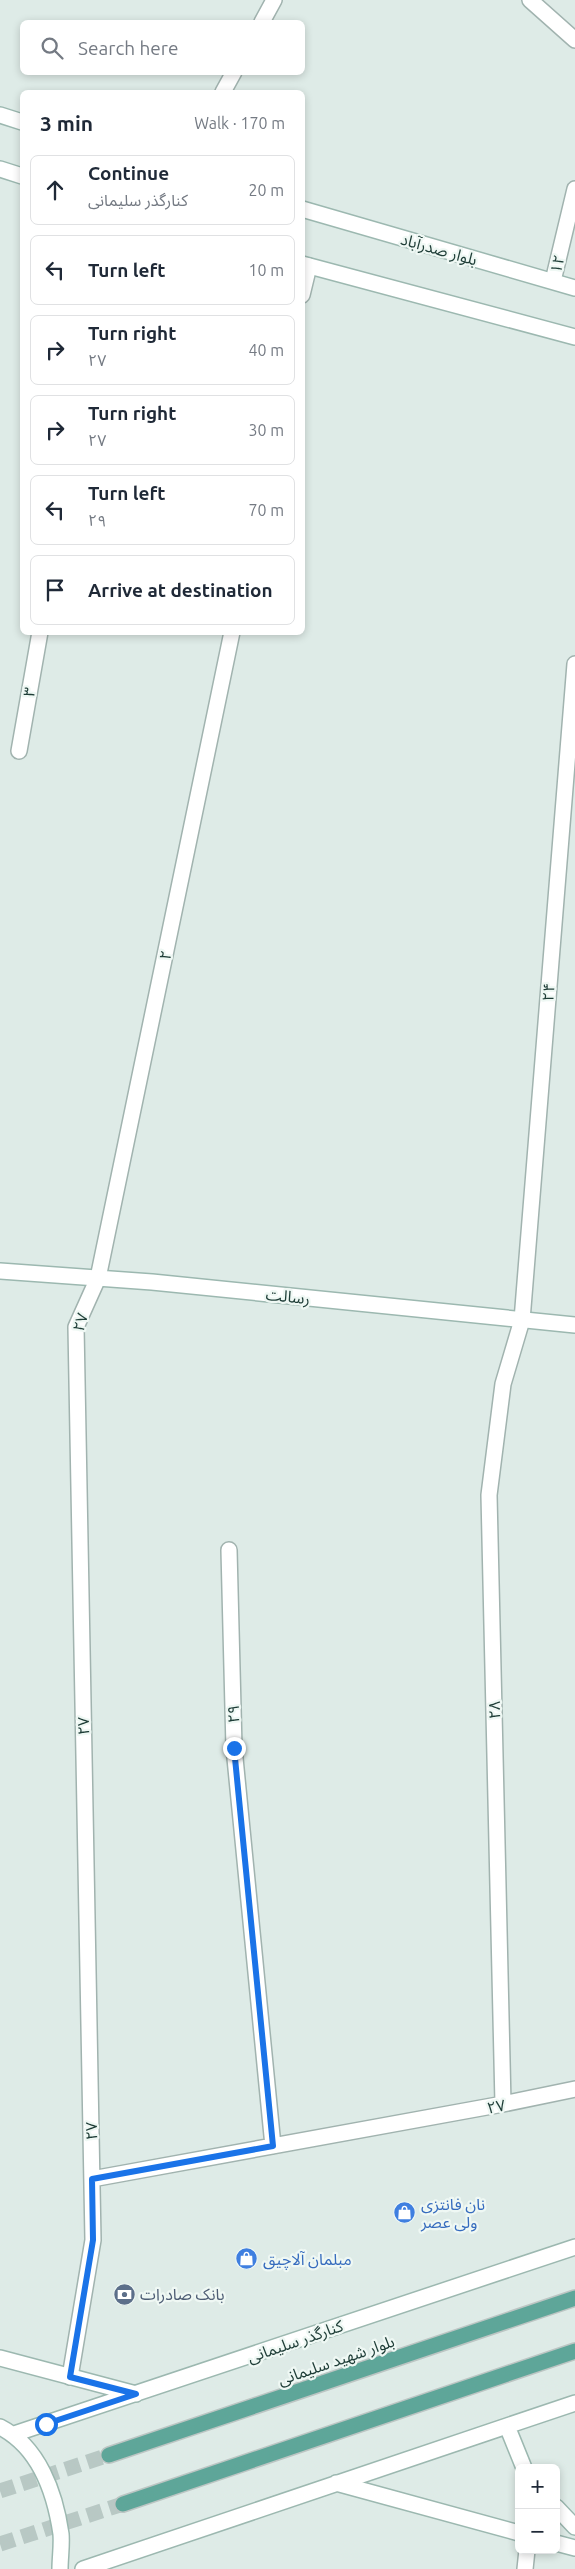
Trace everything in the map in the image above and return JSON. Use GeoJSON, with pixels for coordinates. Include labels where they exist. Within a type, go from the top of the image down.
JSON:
{"type":"FeatureCollection","features":[{"type":"Feature","properties":{"kind":"main road","name":"بلوار شهید سلیمانی"},"geometry":{"type":"LineString","coordinates":[[108,2455],[575,2298]]}},
{"type":"Feature","properties":{"kind":"main road"},"geometry":{"type":"LineString","coordinates":[[122,2504],[575,2351]]}},
{"type":"Feature","properties":{"kind":"street"},"geometry":{"type":"LineString","coordinates":[[263,20],[274,0]]}},
{"type":"Feature","properties":{"kind":"street"},"geometry":{"type":"LineString","coordinates":[[530,0],[575,40]]}},
{"type":"Feature","properties":{"kind":"street"},"geometry":{"type":"LineString","coordinates":[[224,90],[232,75]]}},
{"type":"Feature","properties":{"kind":"street"},"geometry":{"type":"LineString","coordinates":[[0,115],[20,121]]}},
{"type":"Feature","properties":{"kind":"street"},"geometry":{"type":"LineString","coordinates":[[0,169],[20,175]]}},
{"type":"Feature","properties":{"kind":"street","name":"۱۲"},"geometry":{"type":"LineString","coordinates":[[553,281],[575,189]]}},
{"type":"Feature","properties":{"kind":"street","name":"بلوار صدرآباد"},"geometry":{"type":"LineString","coordinates":[[305,210],[575,288]]}},
{"type":"Feature","properties":{"kind":"street"},"geometry":{"type":"LineString","coordinates":[[306,265],[575,337]]}},
{"type":"Feature","properties":{"kind":"street","name":"۳"},"geometry":{"type":"LineString","coordinates":[[19,752],[39,635]]}},
{"type":"Feature","properties":{"kind":"street","name":"۲"},"geometry":{"type":"LineString","coordinates":[[98,1278],[231,635]]}},
{"type":"Feature","properties":{"kind":"street","name":"۲۴"},"geometry":{"type":"LineString","coordinates":[[522,1320],[575,664]]}},
{"type":"Feature","properties":{"kind":"street","name":"رسالت"},"geometry":{"type":"LineString","coordinates":[[0,1271],[98,1278],[575,1326]]}},
{"type":"Feature","properties":{"kind":"street","name":"۲۷"},"geometry":{"type":"LineString","coordinates":[[70,2377],[93,2240],[76,1327],[98,1278]]}},
{"type":"Feature","properties":{"kind":"street","name":"۲۸"},"geometry":{"type":"LineString","coordinates":[[503,2104],[489,1495],[503,1384],[522,1320]]}},
{"type":"Feature","properties":{"kind":"street","name":"۲۹"},"geometry":{"type":"LineString","coordinates":[[229,1550],[234,1748],[273,2146]]}},
{"type":"Feature","properties":{"kind":"street","name":"۲۷"},"geometry":{"type":"LineString","coordinates":[[92,2179],[503,2104],[575,2089]]}},
{"type":"Feature","properties":{"kind":"street","name":"کنارگذر سلیمانی"},"geometry":{"type":"LineString","coordinates":[[14,2434],[575,2247]]}},
{"type":"Feature","properties":{"kind":"street"},"geometry":{"type":"LineString","coordinates":[[0,2358],[136,2394]]}},
{"type":"Feature","properties":{"kind":"street"},"geometry":{"type":"LineString","coordinates":[[83,2569],[575,2402]]}},
{"type":"Feature","properties":{"kind":"street"},"geometry":{"type":"LineString","coordinates":[[507,2426],[522,2464]]}},
{"type":"Feature","properties":{"kind":"street"},"geometry":{"type":"LineString","coordinates":[[0,2427],[14,2434],[40,2463],[53,2500],[61,2535],[60,2569]]}},
{"type":"Feature","properties":{"kind":"street"},"geometry":{"type":"LineString","coordinates":[[336,2483],[515,2532]]}},
{"type":"Feature","properties":{"kind":"street"},"geometry":{"type":"LineString","coordinates":[[558,2509],[575,2527]]}},
{"type":"Feature","properties":{"kind":"street"},"geometry":{"type":"LineString","coordinates":[[560,2544],[575,2548]]}},
{"type":"Feature","properties":{"kind":"street"},"geometry":{"type":"LineString","coordinates":[[525,2569],[527,2554]]}},
{"type":"Feature","properties":{"kind":"street"},"geometry":{"type":"LineString","coordinates":[[108,2569],[118,2557]]}},
{"type":"Feature","properties":{"kind":"tunnel"},"geometry":{"type":"LineString","coordinates":[[0,2491],[109,2455]]}},
{"type":"Feature","properties":{"kind":"tunnel"},"geometry":{"type":"LineString","coordinates":[[0,2544],[123,2504]]}},
{"type":"Feature","properties":{"kind":"place","name":"نان فانتزی ولی عصر"},"geometry":{"type":"Point","coordinates":[405,2213]}},
{"type":"Feature","properties":{"kind":"place","name":"مبلمان آلاچیق"},"geometry":{"type":"Point","coordinates":[247,2259]}},
{"type":"Feature","properties":{"kind":"place","name":"بانک صادرات"},"geometry":{"type":"Point","coordinates":[124,2294]}},
{"type":"Feature","properties":{"kind":"route"},"geometry":{"type":"LineString","coordinates":[[46,2424],[136,2394],[70,2377],[93,2240],[92,2179],[273,2146],[234,1748]]}}]}
